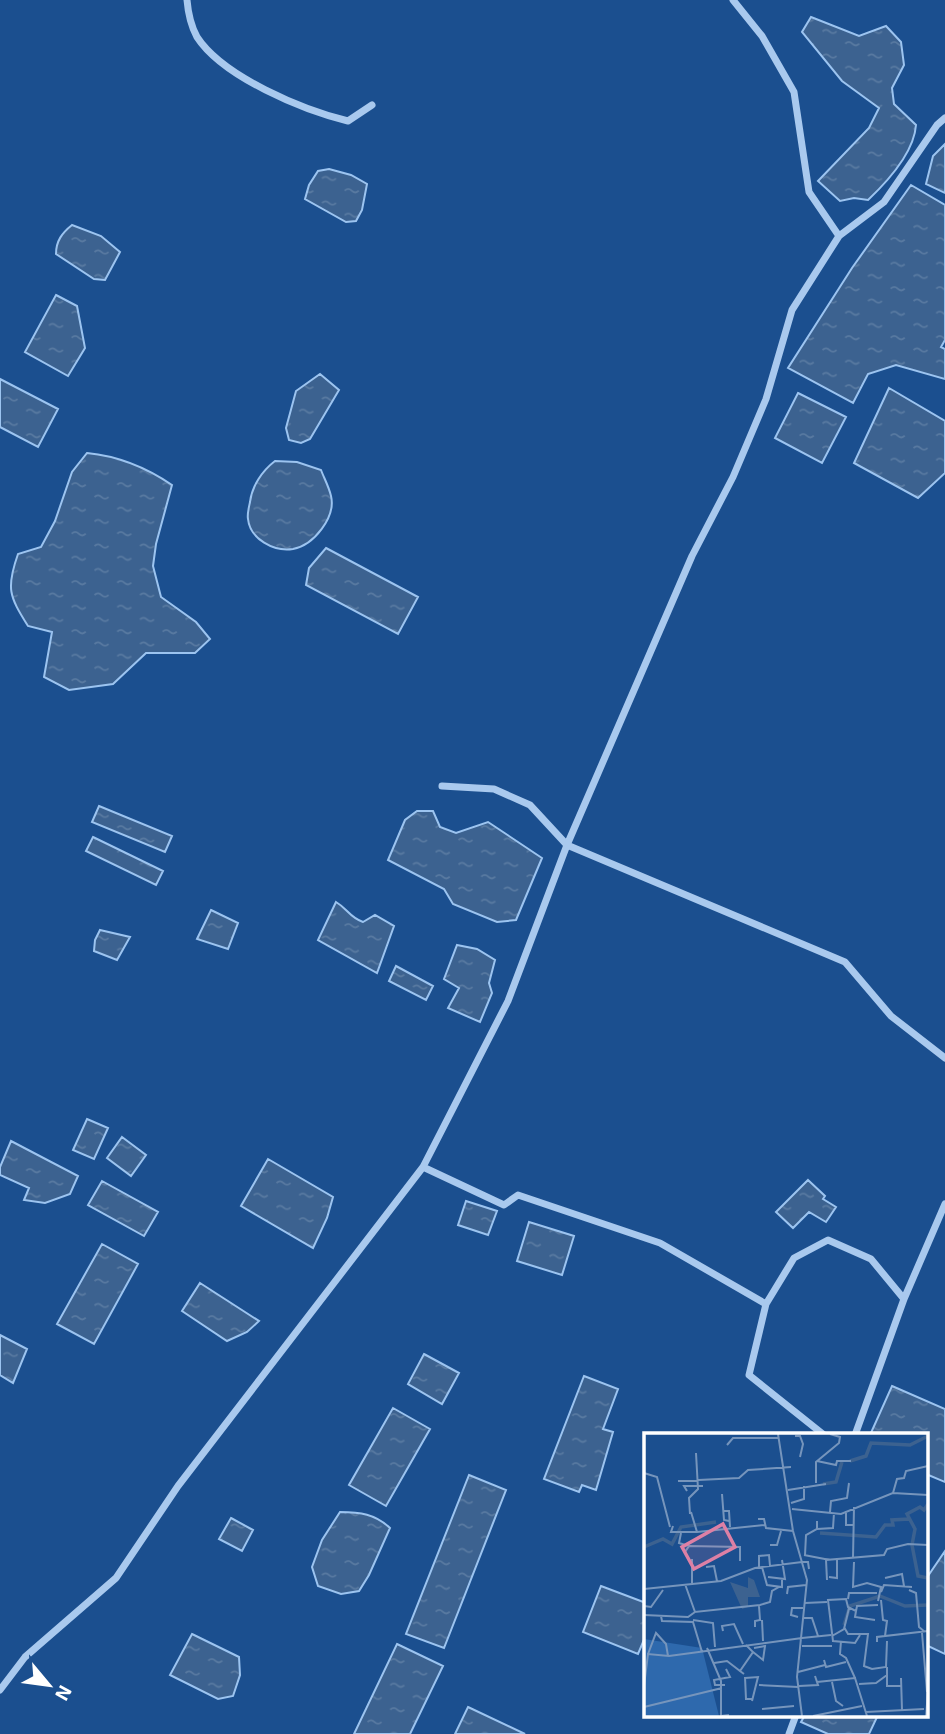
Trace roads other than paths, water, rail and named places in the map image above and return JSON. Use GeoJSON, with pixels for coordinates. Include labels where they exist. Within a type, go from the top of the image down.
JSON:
{"type":"FeatureCollection","features":[{"type":"Feature","properties":{"kind":"street"},"geometry":{"type":"LineString","coordinates":[[187,0],[196,34],[206,48],[234,71],[287,100],[324,115],[348,121],[372,104]]}},
{"type":"Feature","properties":{"kind":"street"},"geometry":{"type":"LineString","coordinates":[[733,0],[762,36],[793,92],[809,192],[839,236]]}},
{"type":"Feature","properties":{"kind":"street"},"geometry":{"type":"LineString","coordinates":[[0,1690],[25,1657],[116,1578],[178,1486],[423,1167],[508,1001],[567,845],[692,556],[733,477],[766,400],[792,310],[839,236],[884,202],[937,125],[945,118]]}},
{"type":"Feature","properties":{"kind":"street"},"geometry":{"type":"LineString","coordinates":[[442,786],[494,789],[530,805],[567,845],[845,962],[891,1016],[945,1058]]}},
{"type":"Feature","properties":{"kind":"street"},"geometry":{"type":"LineString","coordinates":[[423,1167],[504,1205],[518,1195],[660,1243],[766,1304]]}},
{"type":"Feature","properties":{"kind":"street"},"geometry":{"type":"LineString","coordinates":[[856,1433],[904,1299],[945,1204]]}},
{"type":"Feature","properties":{"kind":"street"},"geometry":{"type":"LineString","coordinates":[[822,1433],[749,1375],[766,1304],[794,1258],[828,1240],[871,1259],[904,1299]]}},
{"type":"Feature","properties":{"kind":"street"},"geometry":{"type":"LineString","coordinates":[[789,1734],[796,1716]]}},
{"type":"Feature","properties":{"kind":"water"},"geometry":{"type":"Polygon","coordinates":[[[811,17],[859,36],[886,26],[901,42],[904,65],[892,88],[894,104],[916,125],[914,135],[899,166],[868,200],[854,198],[840,201],[818,181],[869,128],[879,108],[842,81],[802,32],[811,17]]]}},
{"type":"Feature","properties":{"kind":"water"},"geometry":{"type":"Polygon","coordinates":[[[945,144],[945,193],[926,184],[933,156],[945,144]]]}},
{"type":"Feature","properties":{"kind":"water"},"geometry":{"type":"Polygon","coordinates":[[[329,169],[351,175],[367,184],[362,210],[356,221],[346,222],[305,199],[309,185],[318,171],[329,169]]]}},
{"type":"Feature","properties":{"kind":"water"},"geometry":{"type":"Polygon","coordinates":[[[911,185],[945,205],[945,340],[941,347],[945,349],[945,379],[896,365],[868,374],[853,403],[788,368],[852,268],[911,185]]]}},
{"type":"Feature","properties":{"kind":"water"},"geometry":{"type":"Polygon","coordinates":[[[72,225],[101,236],[120,252],[105,280],[94,279],[56,254],[60,238],[72,225]]]}},
{"type":"Feature","properties":{"kind":"water"},"geometry":{"type":"Polygon","coordinates":[[[56,295],[77,306],[85,348],[68,376],[25,352],[56,295]]]}},
{"type":"Feature","properties":{"kind":"water"},"geometry":{"type":"Polygon","coordinates":[[[320,374],[339,390],[310,439],[301,443],[289,440],[286,428],[296,391],[320,374]]]}},
{"type":"Feature","properties":{"kind":"water"},"geometry":{"type":"Polygon","coordinates":[[[0,379],[58,409],[38,447],[0,427],[0,379]]]}},
{"type":"Feature","properties":{"kind":"water"},"geometry":{"type":"Polygon","coordinates":[[[889,388],[945,421],[945,473],[918,498],[854,463],[889,388]]]}},
{"type":"Feature","properties":{"kind":"water"},"geometry":{"type":"Polygon","coordinates":[[[798,393],[846,417],[822,463],[775,438],[798,393]]]}},
{"type":"Feature","properties":{"kind":"water"},"geometry":{"type":"Polygon","coordinates":[[[87,453],[132,464],[172,485],[156,544],[153,566],[161,597],[196,622],[210,639],[195,653],[146,653],[113,684],[69,690],[44,677],[52,632],[28,626],[13,599],[11,584],[18,554],[41,547],[55,521],[72,472],[87,453]]]}},
{"type":"Feature","properties":{"kind":"water"},"geometry":{"type":"Polygon","coordinates":[[[275,461],[297,462],[321,470],[331,496],[330,513],[322,529],[308,542],[293,549],[264,543],[253,533],[248,519],[255,485],[275,461]]]}},
{"type":"Feature","properties":{"kind":"water"},"geometry":{"type":"Polygon","coordinates":[[[326,548],[418,597],[398,634],[306,585],[309,568],[326,548]]]}},
{"type":"Feature","properties":{"kind":"water"},"geometry":{"type":"Polygon","coordinates":[[[99,806],[172,836],[165,852],[92,822],[99,806]]]}},
{"type":"Feature","properties":{"kind":"water"},"geometry":{"type":"Polygon","coordinates":[[[417,811],[433,811],[440,827],[456,833],[488,822],[542,858],[516,920],[497,922],[453,904],[444,889],[388,860],[405,820],[417,811]]]}},
{"type":"Feature","properties":{"kind":"water"},"geometry":{"type":"Polygon","coordinates":[[[93,837],[163,871],[156,885],[86,851],[93,837]]]}},
{"type":"Feature","properties":{"kind":"water"},"geometry":{"type":"Polygon","coordinates":[[[336,902],[363,922],[375,915],[394,926],[377,973],[318,940],[336,902]]]}},
{"type":"Feature","properties":{"kind":"water"},"geometry":{"type":"Polygon","coordinates":[[[211,910],[238,923],[228,949],[197,939],[211,910]]]}},
{"type":"Feature","properties":{"kind":"water"},"geometry":{"type":"Polygon","coordinates":[[[100,930],[130,937],[117,960],[94,951],[100,930]]]}},
{"type":"Feature","properties":{"kind":"water"},"geometry":{"type":"Polygon","coordinates":[[[457,945],[477,949],[495,960],[489,983],[492,993],[480,1022],[448,1008],[459,988],[444,979],[457,945]]]}},
{"type":"Feature","properties":{"kind":"water"},"geometry":{"type":"Polygon","coordinates":[[[396,966],[433,986],[426,1000],[389,981],[396,966]]]}},
{"type":"Feature","properties":{"kind":"water"},"geometry":{"type":"Polygon","coordinates":[[[87,1119],[108,1128],[94,1159],[73,1150],[87,1119]]]}},
{"type":"Feature","properties":{"kind":"water"},"geometry":{"type":"Polygon","coordinates":[[[122,1137],[146,1155],[131,1176],[107,1158],[122,1137]]]}},
{"type":"Feature","properties":{"kind":"water"},"geometry":{"type":"Polygon","coordinates":[[[11,1141],[78,1176],[70,1194],[45,1203],[24,1200],[29,1188],[0,1175],[0,1167],[11,1141]]]}},
{"type":"Feature","properties":{"kind":"water"},"geometry":{"type":"Polygon","coordinates":[[[268,1159],[333,1197],[313,1248],[241,1206],[268,1159]]]}},
{"type":"Feature","properties":{"kind":"water"},"geometry":{"type":"Polygon","coordinates":[[[808,1180],[825,1196],[823,1199],[836,1207],[826,1222],[809,1212],[793,1228],[776,1212],[808,1180]]]}},
{"type":"Feature","properties":{"kind":"water"},"geometry":{"type":"Polygon","coordinates":[[[102,1181],[158,1212],[144,1236],[88,1205],[102,1181]]]}},
{"type":"Feature","properties":{"kind":"water"},"geometry":{"type":"Polygon","coordinates":[[[466,1201],[497,1211],[488,1235],[458,1225],[466,1201]]]}},
{"type":"Feature","properties":{"kind":"water"},"geometry":{"type":"Polygon","coordinates":[[[529,1222],[574,1236],[562,1275],[517,1261],[529,1222]]]}},
{"type":"Feature","properties":{"kind":"water"},"geometry":{"type":"Polygon","coordinates":[[[102,1244],[138,1264],[94,1344],[57,1324],[102,1244]]]}},
{"type":"Feature","properties":{"kind":"water"},"geometry":{"type":"Polygon","coordinates":[[[200,1283],[259,1321],[247,1332],[227,1341],[182,1311],[200,1283]]]}},
{"type":"Feature","properties":{"kind":"water"},"geometry":{"type":"Polygon","coordinates":[[[0,1335],[27,1349],[13,1383],[0,1375],[0,1335]]]}},
{"type":"Feature","properties":{"kind":"water"},"geometry":{"type":"Polygon","coordinates":[[[424,1354],[459,1373],[442,1404],[408,1384],[424,1354]]]}},
{"type":"Feature","properties":{"kind":"water"},"geometry":{"type":"Polygon","coordinates":[[[584,1376],[618,1389],[603,1429],[613,1432],[596,1490],[582,1485],[579,1492],[544,1479],[584,1376]]]}},
{"type":"Feature","properties":{"kind":"water"},"geometry":{"type":"Polygon","coordinates":[[[892,1386],[945,1409],[945,1482],[928,1475],[928,1433],[871,1433],[892,1386]]]}},
{"type":"Feature","properties":{"kind":"water"},"geometry":{"type":"Polygon","coordinates":[[[393,1408],[430,1429],[386,1506],[349,1485],[393,1408]]]}},
{"type":"Feature","properties":{"kind":"water"},"geometry":{"type":"Polygon","coordinates":[[[469,1475],[506,1490],[444,1648],[406,1634],[469,1475]]]}},
{"type":"Feature","properties":{"kind":"water"},"geometry":{"type":"Polygon","coordinates":[[[340,1512],[367,1515],[390,1528],[359,1591],[341,1594],[318,1586],[312,1567],[322,1540],[340,1512]]]}},
{"type":"Feature","properties":{"kind":"water"},"geometry":{"type":"Polygon","coordinates":[[[231,1518],[253,1530],[242,1551],[219,1539],[231,1518]]]}},
{"type":"Feature","properties":{"kind":"water"},"geometry":{"type":"Polygon","coordinates":[[[945,1551],[945,1654],[928,1646],[928,1576],[945,1551]]]}},
{"type":"Feature","properties":{"kind":"water"},"geometry":{"type":"Polygon","coordinates":[[[601,1586],[644,1602],[644,1640],[638,1654],[583,1632],[601,1586]]]}},
{"type":"Feature","properties":{"kind":"water"},"geometry":{"type":"Polygon","coordinates":[[[192,1634],[239,1657],[240,1675],[233,1696],[218,1699],[170,1675],[192,1634]]]}},
{"type":"Feature","properties":{"kind":"water"},"geometry":{"type":"Polygon","coordinates":[[[397,1644],[443,1666],[410,1734],[354,1734],[397,1644]]]}},
{"type":"Feature","properties":{"kind":"water"},"geometry":{"type":"Polygon","coordinates":[[[468,1707],[525,1734],[455,1734],[468,1707]]]}},
{"type":"Feature","properties":{"kind":"water"},"geometry":{"type":"Polygon","coordinates":[[[804,1716],[878,1716],[869,1734],[828,1734],[801,1722],[804,1716]]]}}]}
